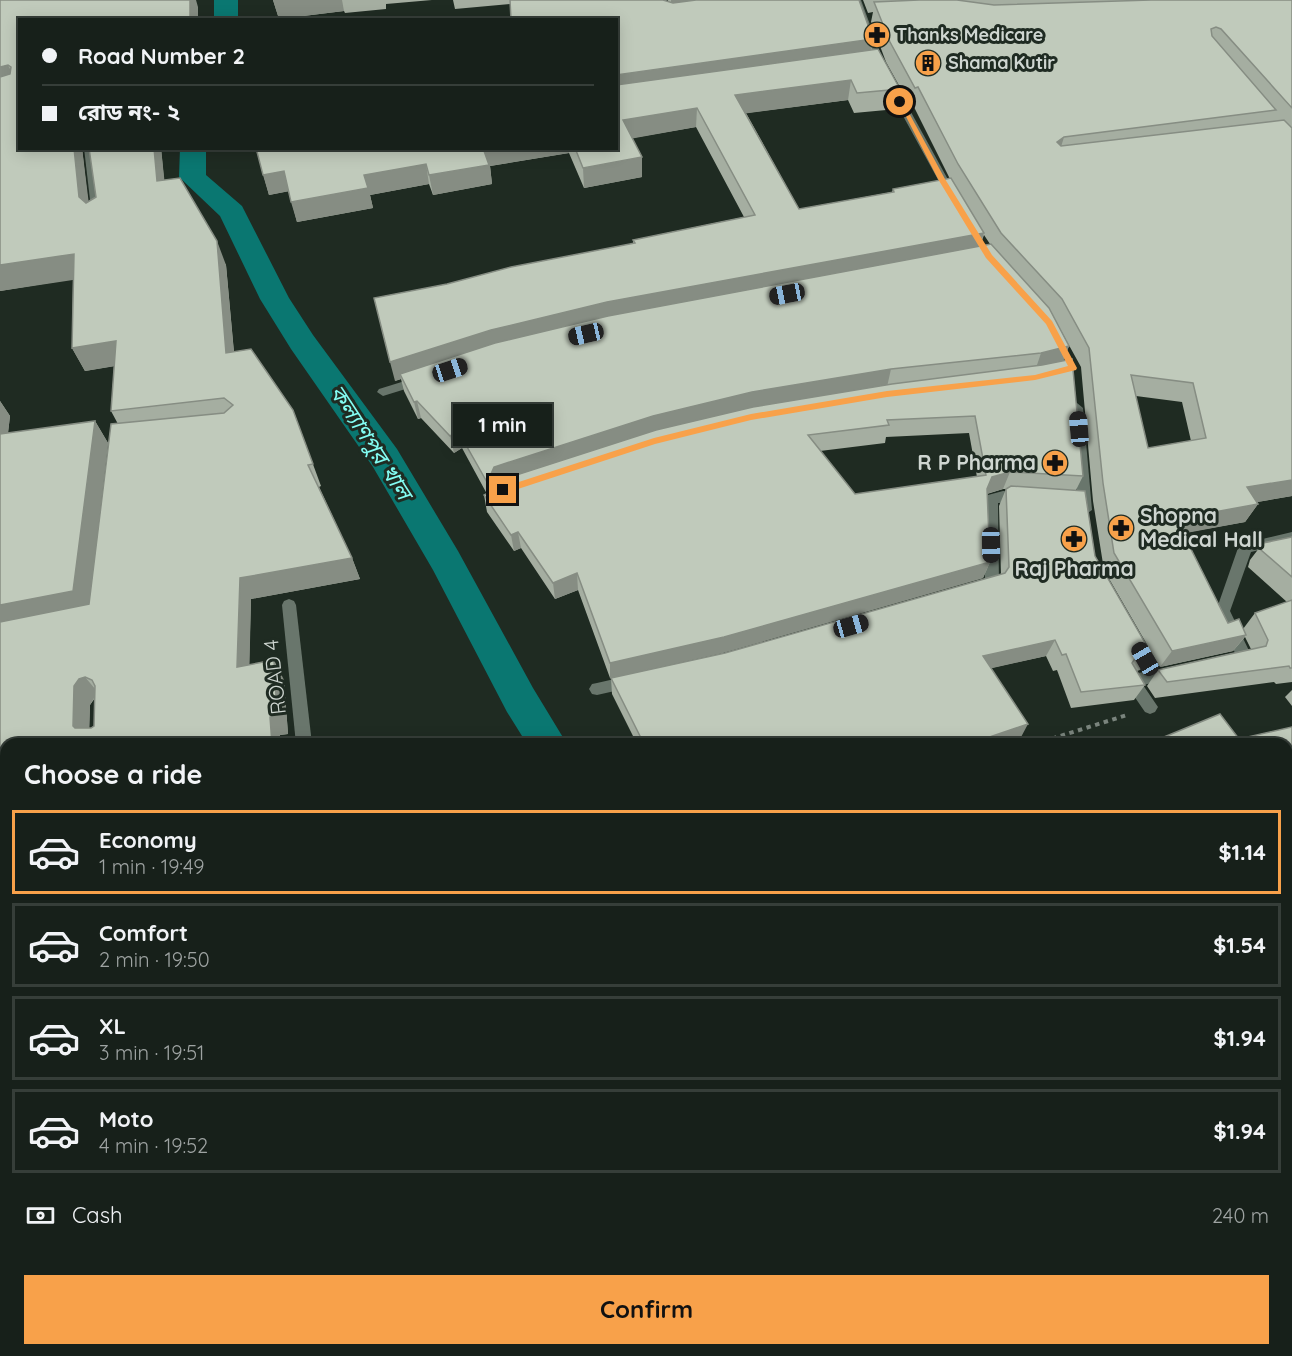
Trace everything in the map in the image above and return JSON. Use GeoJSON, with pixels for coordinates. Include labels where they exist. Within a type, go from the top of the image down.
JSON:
{"type":"FeatureCollection","features":[{"type":"Feature","properties":{"kind":"street"},"geometry":{"type":"LineString","coordinates":[[856,0],[868,17],[879,63],[960,208]]}},
{"type":"Feature","properties":{"kind":"street"},"geometry":{"type":"LineString","coordinates":[[867,65],[879,63]]}},
{"type":"Feature","properties":{"kind":"street"},"geometry":{"type":"LineString","coordinates":[[88,150],[99,221]]}},
{"type":"Feature","properties":{"kind":"street"},"geometry":{"type":"LineString","coordinates":[[383,392],[428,377]]}},
{"type":"Feature","properties":{"kind":"street"},"geometry":{"type":"LineString","coordinates":[[1076,399],[1078,500],[1087,521]]}},
{"type":"Feature","properties":{"kind":"street"},"geometry":{"type":"LineString","coordinates":[[970,591],[992,584],[990,506],[993,499],[1003,496],[1038,498]]}},
{"type":"Feature","properties":{"kind":"street"},"geometry":{"type":"LineString","coordinates":[[1223,662],[1245,657],[1223,611],[1245,548],[1292,537]]}},
{"type":"Feature","properties":{"kind":"street","name":"ROAD 4"},"geometry":{"type":"LineString","coordinates":[[289,605],[303,738]]}},
{"type":"Feature","properties":{"kind":"street"},"geometry":{"type":"LineString","coordinates":[[1128,629],[1161,676],[1131,680],[1150,707]]}},
{"type":"Feature","properties":{"kind":"street"},"geometry":{"type":"LineString","coordinates":[[597,689],[643,679]]}},
{"type":"Feature","properties":{"kind":"path"},"geometry":{"type":"LineString","coordinates":[[1054,738],[1150,707]]}},
{"type":"Feature","properties":{"kind":"building"},"geometry":{"type":"Polygon","coordinates":[[[0,0],[190,0],[190,18],[18,18],[18,150],[74,150],[79,197],[86,203],[96,197],[89,150],[154,150],[157,181],[180,178],[217,241],[226,353],[251,349],[293,410],[313,464],[308,465],[352,558],[240,578],[237,667],[274,660],[277,715],[270,717],[272,738],[0,738],[0,622],[89,604],[111,424],[224,413],[233,405],[224,398],[111,411],[116,341],[72,348],[74,254],[0,265],[0,77],[10,74],[11,67],[8,65],[0,67],[0,0]],[[85,677],[79,679],[74,686],[73,726],[75,728],[94,726],[95,686],[92,680],[85,677]]]}},
{"type":"Feature","properties":{"kind":"building"},"geometry":{"type":"Polygon","coordinates":[[[510,0],[663,0],[673,3],[696,0],[859,0],[873,39],[618,75],[618,18],[511,18],[510,0]]]}},
{"type":"Feature","properties":{"kind":"building"},"geometry":{"type":"Polygon","coordinates":[[[957,0],[994,5],[1151,0],[1292,0],[1292,108],[1221,29],[1216,27],[1211,29],[1212,36],[1276,110],[1064,137],[1057,142],[1061,146],[1284,120],[1292,128],[1292,480],[1247,487],[1258,504],[1176,519],[1228,623],[1239,619],[1246,635],[1172,651],[1114,553],[1103,483],[1089,348],[1062,299],[1001,233],[958,164],[918,87],[915,88],[890,42],[874,2],[957,0]],[[1131,375],[1148,448],[1206,438],[1193,383],[1131,375]]]}},
{"type":"Feature","properties":{"kind":"building"},"geometry":{"type":"Polygon","coordinates":[[[878,49],[900,89],[857,93],[851,80],[735,95],[799,209],[894,192],[893,189],[951,178],[984,233],[607,302],[491,330],[390,362],[374,298],[447,284],[511,267],[635,243],[633,240],[755,215],[697,108],[623,120],[642,157],[583,168],[576,150],[618,150],[618,85],[878,49]]]}},
{"type":"Feature","properties":{"kind":"building"},"geometry":{"type":"Polygon","coordinates":[[[257,150],[484,150],[489,165],[429,175],[426,164],[364,175],[368,188],[291,202],[284,171],[263,175],[257,150]]]}},
{"type":"Feature","properties":{"kind":"building"},"geometry":{"type":"Polygon","coordinates":[[[991,244],[1049,308],[1069,346],[1041,353],[891,369],[752,392],[653,416],[494,467],[491,474],[501,480],[656,430],[753,407],[892,384],[1042,365],[1072,359],[1083,476],[1010,472],[992,477],[987,489],[990,562],[724,637],[610,663],[577,573],[553,583],[518,532],[511,535],[484,495],[492,491],[458,431],[450,436],[417,401],[414,402],[400,374],[495,343],[608,316],[991,244]],[[975,416],[887,420],[889,425],[808,435],[855,494],[986,475],[975,416]]]}},
{"type":"Feature","properties":{"kind":"building"},"geometry":{"type":"Polygon","coordinates":[[[95,421],[73,591],[0,605],[0,434],[95,421]]]}},
{"type":"Feature","properties":{"kind":"building"},"geometry":{"type":"Polygon","coordinates":[[[1011,486],[1085,491],[1095,556],[1152,655],[1136,657],[1132,663],[1145,685],[1081,692],[1066,654],[1062,655],[1055,640],[983,656],[1028,724],[987,738],[641,738],[611,678],[725,653],[1005,573],[1009,567],[1006,489],[1011,486]]]}},
{"type":"Feature","properties":{"kind":"building"},"geometry":{"type":"Polygon","coordinates":[[[1292,537],[1292,577],[1261,550],[1263,543],[1292,537]]]}},
{"type":"Feature","properties":{"kind":"building"},"geometry":{"type":"Polygon","coordinates":[[[1292,600],[1292,668],[1289,666],[1167,682],[1158,670],[1266,646],[1268,640],[1255,613],[1292,600]]]}},
{"type":"Feature","properties":{"kind":"building"},"geometry":{"type":"Polygon","coordinates":[[[1220,714],[1238,738],[1162,738],[1220,714]]]}},
{"type":"Feature","properties":{"kind":"building"},"geometry":{"type":"Polygon","coordinates":[[[1292,727],[1292,738],[1243,738],[1292,727]]]}},
{"type":"Feature","properties":{"kind":"waterway","name":"কল্যাণপুর খাল"},"geometry":{"type":"LineString","coordinates":[[226,0],[226,18]]}},
{"type":"Feature","properties":{"kind":"waterway","name":"কল্যাণপুর খাল"},"geometry":{"type":"LineString","coordinates":[[193,150],[193,177],[232,212],[275,299],[302,342],[385,458],[446,561],[520,700],[544,738]]}},
{"type":"Feature","properties":{"kind":"place","name":"Thanks Medicare"},"geometry":{"type":"Point","coordinates":[877,35]}},
{"type":"Feature","properties":{"kind":"place","name":"Shama Kutir"},"geometry":{"type":"Point","coordinates":[928,63]}},
{"type":"Feature","properties":{"kind":"place","name":"R P Pharma"},"geometry":{"type":"Point","coordinates":[1055,463]}},
{"type":"Feature","properties":{"kind":"place","name":"Shopna Medical Hall"},"geometry":{"type":"Point","coordinates":[1121,528]}},
{"type":"Feature","properties":{"kind":"place","name":"Raj Pharma"},"geometry":{"type":"Point","coordinates":[1074,539]}},
{"type":"Feature","properties":{"kind":"route"},"geometry":{"type":"LineString","coordinates":[[503,490],[702,427],[887,394],[1035,378],[1073,368],[1049,323],[989,256],[942,179],[900,102]]}}]}
